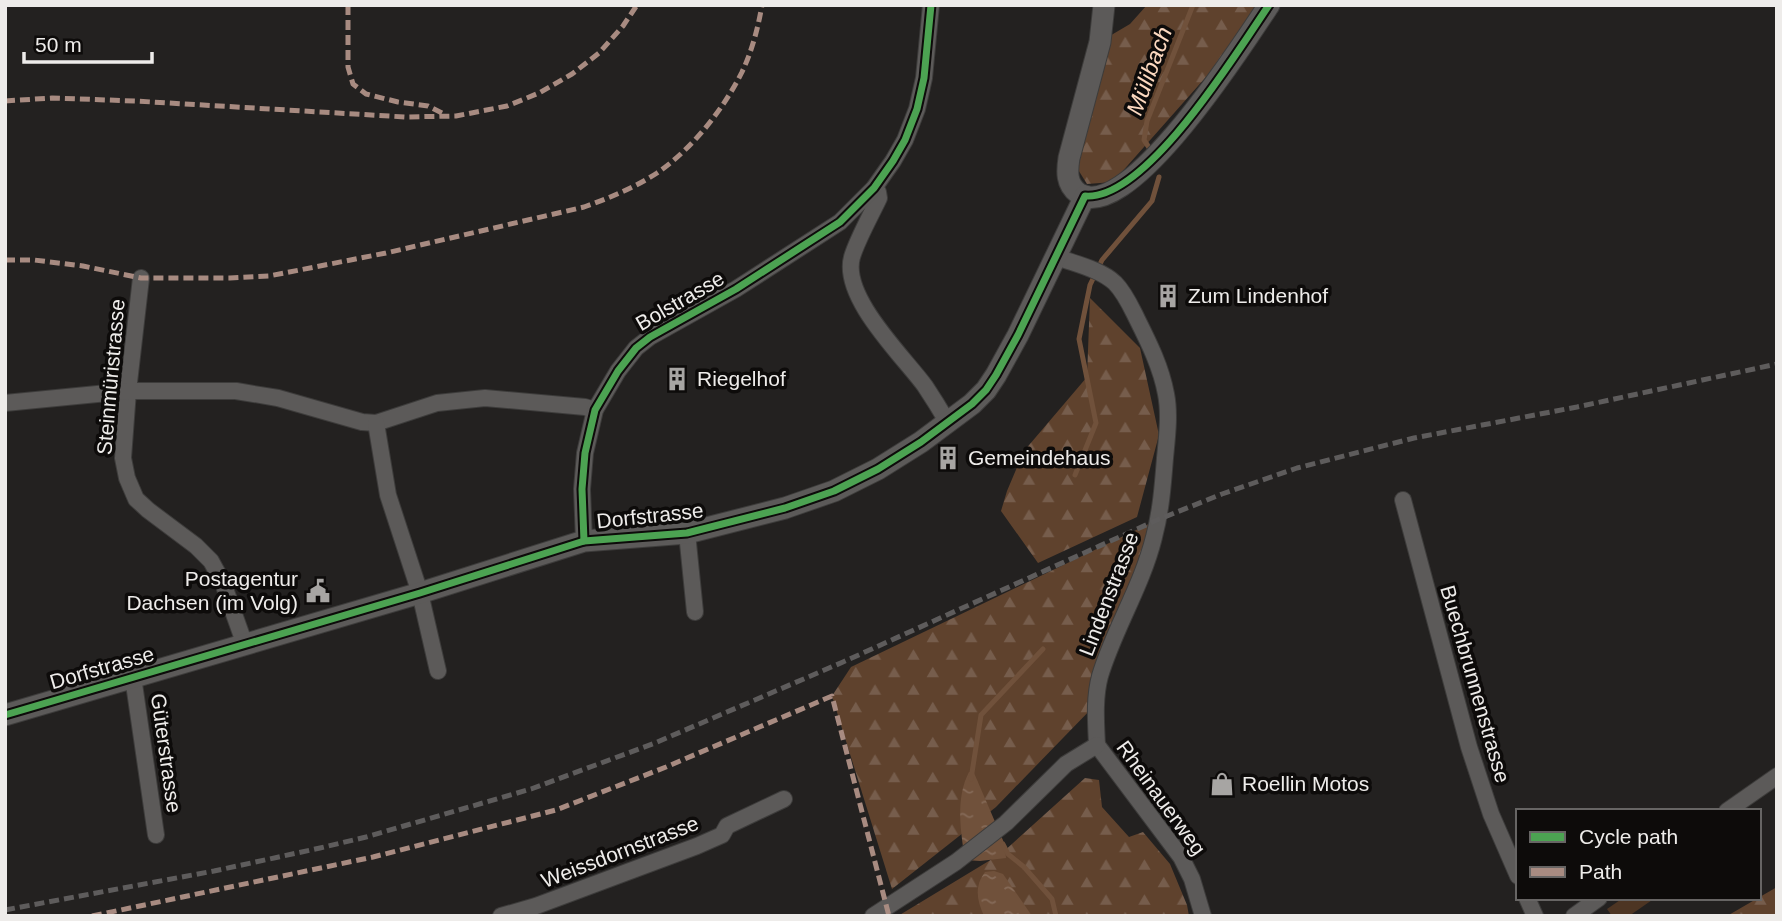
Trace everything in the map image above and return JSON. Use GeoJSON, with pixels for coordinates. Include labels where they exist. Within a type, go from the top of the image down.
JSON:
{"type":"FeatureCollection","features":[{"type":"Feature","properties":{"kind":"street"},"geometry":{"type":"LineString","coordinates":[[931,5],[924,78],[917,109],[905,140],[874,188],[879,198],[851,259],[851,280],[869,316],[925,387],[948,423]]}},
{"type":"Feature","properties":{"kind":"street"},"geometry":{"type":"LineString","coordinates":[[1104,5],[1100,41],[1067,172],[1073,188],[1085,196],[1095,197],[1126,183],[1172,141],[1269,5]]}},
{"type":"Feature","properties":{"kind":"street","name":"Bolstrasse"},"geometry":{"type":"LineString","coordinates":[[584,541],[582,474],[584,453],[595,410],[618,371],[636,348],[650,337],[736,289],[840,222],[874,188]]}},
{"type":"Feature","properties":{"kind":"street","name":"Dorfstrasse"},"geometry":{"type":"LineString","coordinates":[[5,715],[420,593],[584,541],[687,533],[773,511],[834,491],[878,469],[972,404],[996,375],[1018,335],[1085,196]]}},
{"type":"Feature","properties":{"kind":"street","name":"Lindenstrasse"},"geometry":{"type":"LineString","coordinates":[[1057,257],[1104,275],[1125,296],[1146,337],[1167,396],[1168,429],[1155,536],[1137,589],[1099,678],[1096,704],[1097,745]]}},
{"type":"Feature","properties":{"kind":"street","name":"Steinmüristrasse"},"geometry":{"type":"LineString","coordinates":[[141,278],[123,458],[127,478],[131,491],[142,505],[196,546],[211,561],[223,583],[245,645]]}},
{"type":"Feature","properties":{"kind":"street"},"geometry":{"type":"LineString","coordinates":[[5,403],[128,391],[236,391],[278,398],[362,422],[376,423],[437,403],[485,398],[595,410]]}},
{"type":"Feature","properties":{"kind":"street"},"geometry":{"type":"LineString","coordinates":[[376,423],[388,495],[420,593],[438,671]]}},
{"type":"Feature","properties":{"kind":"street","name":"Buechbrunnenstrasse"},"geometry":{"type":"LineString","coordinates":[[1403,500],[1469,747],[1491,814],[1516,871]]}},
{"type":"Feature","properties":{"kind":"street"},"geometry":{"type":"LineString","coordinates":[[687,533],[695,612]]}},
{"type":"Feature","properties":{"kind":"street","name":"Güterstrasse"},"geometry":{"type":"LineString","coordinates":[[134,677],[156,835]]}},
{"type":"Feature","properties":{"kind":"street"},"geometry":{"type":"LineString","coordinates":[[873,916],[956,862],[1006,823],[1066,764],[1097,745]]}},
{"type":"Feature","properties":{"kind":"street","name":"Rheinauerweg"},"geometry":{"type":"LineString","coordinates":[[1097,745],[1181,857],[1192,879],[1203,916]]}},
{"type":"Feature","properties":{"kind":"street"},"geometry":{"type":"LineString","coordinates":[[1730,809],[1777,776]]}},
{"type":"Feature","properties":{"kind":"street","name":"Weissdornstrasse"},"geometry":{"type":"LineString","coordinates":[[501,916],[536,906],[697,846],[722,835],[727,826],[785,799]]}},
{"type":"Feature","properties":{"kind":"street"},"geometry":{"type":"LineString","coordinates":[[1528,900],[1535,916]]}},
{"type":"Feature","properties":{"kind":"street"},"geometry":{"type":"LineString","coordinates":[[1574,916],[1597,900]]}},
{"type":"Feature","properties":{"kind":"green space"},"geometry":{"type":"Polygon","coordinates":[[[1147,5],[1259,5],[1221,60],[1113,182],[1087,184],[1077,168],[1108,37],[1130,24],[1147,5]]]}},
{"type":"Feature","properties":{"kind":"green space"},"geometry":{"type":"Polygon","coordinates":[[[1090,298],[1140,348],[1159,435],[1137,517],[1038,563],[1001,511],[1024,451],[1087,377],[1090,298]]]}},
{"type":"Feature","properties":{"kind":"green space"},"geometry":{"type":"Polygon","coordinates":[[[1157,520],[1096,704],[996,807],[892,889],[832,696],[851,667],[1157,520]]]}},
{"type":"Feature","properties":{"kind":"green space"},"geometry":{"type":"Polygon","coordinates":[[[1085,778],[1099,780],[1102,807],[1129,837],[1143,832],[1170,864],[1189,916],[898,916],[1002,853],[1085,778]]]}},
{"type":"Feature","properties":{"kind":"green space"},"geometry":{"type":"Polygon","coordinates":[[[1777,887],[1777,916],[1727,916],[1755,900],[1761,900],[1761,896],[1777,887]]]}},
{"type":"Feature","properties":{"kind":"shaded area"},"geometry":{"type":"Polygon","coordinates":[[[1620,900],[1652,900],[1629,916],[1612,916],[1607,909],[1620,900]]]}},
{"type":"Feature","properties":{"kind":"water"},"geometry":{"type":"Polygon","coordinates":[[[969,772],[974,773],[1005,845],[1006,858],[965,860],[961,804],[969,772]]]}},
{"type":"Feature","properties":{"kind":"water"},"geometry":{"type":"Polygon","coordinates":[[[985,872],[1003,874],[1032,916],[984,916],[978,899],[978,888],[985,872]]]}},
{"type":"Feature","properties":{"kind":"waterway","name":"Mülibach"},"geometry":{"type":"LineString","coordinates":[[1150,149],[1144,140],[1147,121],[1193,5]]}},
{"type":"Feature","properties":{"kind":"waterway","name":"Mülibach"},"geometry":{"type":"LineString","coordinates":[[1075,475],[1096,423],[1079,339],[1090,285],[1102,260],[1152,201],[1159,177]]}},
{"type":"Feature","properties":{"kind":"waterway","name":"Mülibach"},"geometry":{"type":"LineString","coordinates":[[971,779],[981,715],[1043,649]]}},
{"type":"Feature","properties":{"kind":"waterway","name":"Mülibach"},"geometry":{"type":"LineString","coordinates":[[1003,844],[1008,854],[1024,867],[1052,899],[1056,916]]}},
{"type":"Feature","properties":{"kind":"railway"},"geometry":{"type":"LineString","coordinates":[[5,910],[320,848],[531,789],[655,743],[843,662],[1157,520],[1297,468],[1414,438],[1577,407],[1777,364]]}},
{"type":"Feature","properties":{"kind":"marked path"},"geometry":{"type":"LineString","coordinates":[[348,5],[348,67],[353,84],[366,94],[428,106],[444,114]]}},
{"type":"Feature","properties":{"kind":"marked path"},"geometry":{"type":"LineString","coordinates":[[5,101],[52,98],[405,117],[456,116],[507,106],[539,93],[572,74],[599,53],[637,5]]}},
{"type":"Feature","properties":{"kind":"marked path"},"geometry":{"type":"LineString","coordinates":[[5,260],[34,260],[83,266],[141,278],[269,276],[386,253],[584,207],[657,173],[694,141],[726,100],[742,72],[749,56],[762,5]]}},
{"type":"Feature","properties":{"kind":"marked path"},"geometry":{"type":"LineString","coordinates":[[92,916],[373,857],[556,810],[666,767],[832,696],[889,916]]}},
{"type":"Feature","properties":{"kind":"cycle path"},"geometry":{"type":"LineString","coordinates":[[584,541],[582,489],[585,453],[595,410],[618,371],[636,348],[650,337],[736,289],[840,222],[874,188],[905,140],[917,109],[924,78],[931,5]]}},
{"type":"Feature","properties":{"kind":"cycle path"},"geometry":{"type":"LineString","coordinates":[[5,715],[420,593],[584,541],[687,533],[785,508],[834,491],[878,469],[921,442],[972,404],[986,390],[1018,335],[1085,196],[1109,191],[1135,175],[1162,150],[1213,87],[1269,5]]}},
{"type":"Feature","properties":{"kind":"place","name":"Zum Lindenhof"},"geometry":{"type":"Point","coordinates":[1168,296]}},
{"type":"Feature","properties":{"kind":"place","name":"Riegelhof"},"geometry":{"type":"Point","coordinates":[677,379]}},
{"type":"Feature","properties":{"kind":"place","name":"Gemeindehaus"},"geometry":{"type":"Point","coordinates":[948,458]}},
{"type":"Feature","properties":{"kind":"place","name":"Postagentur Dachsen (im Volg)"},"geometry":{"type":"Point","coordinates":[318,591]}},
{"type":"Feature","properties":{"kind":"place","name":"Roellin Motos"},"geometry":{"type":"Point","coordinates":[1222,784]}}]}
